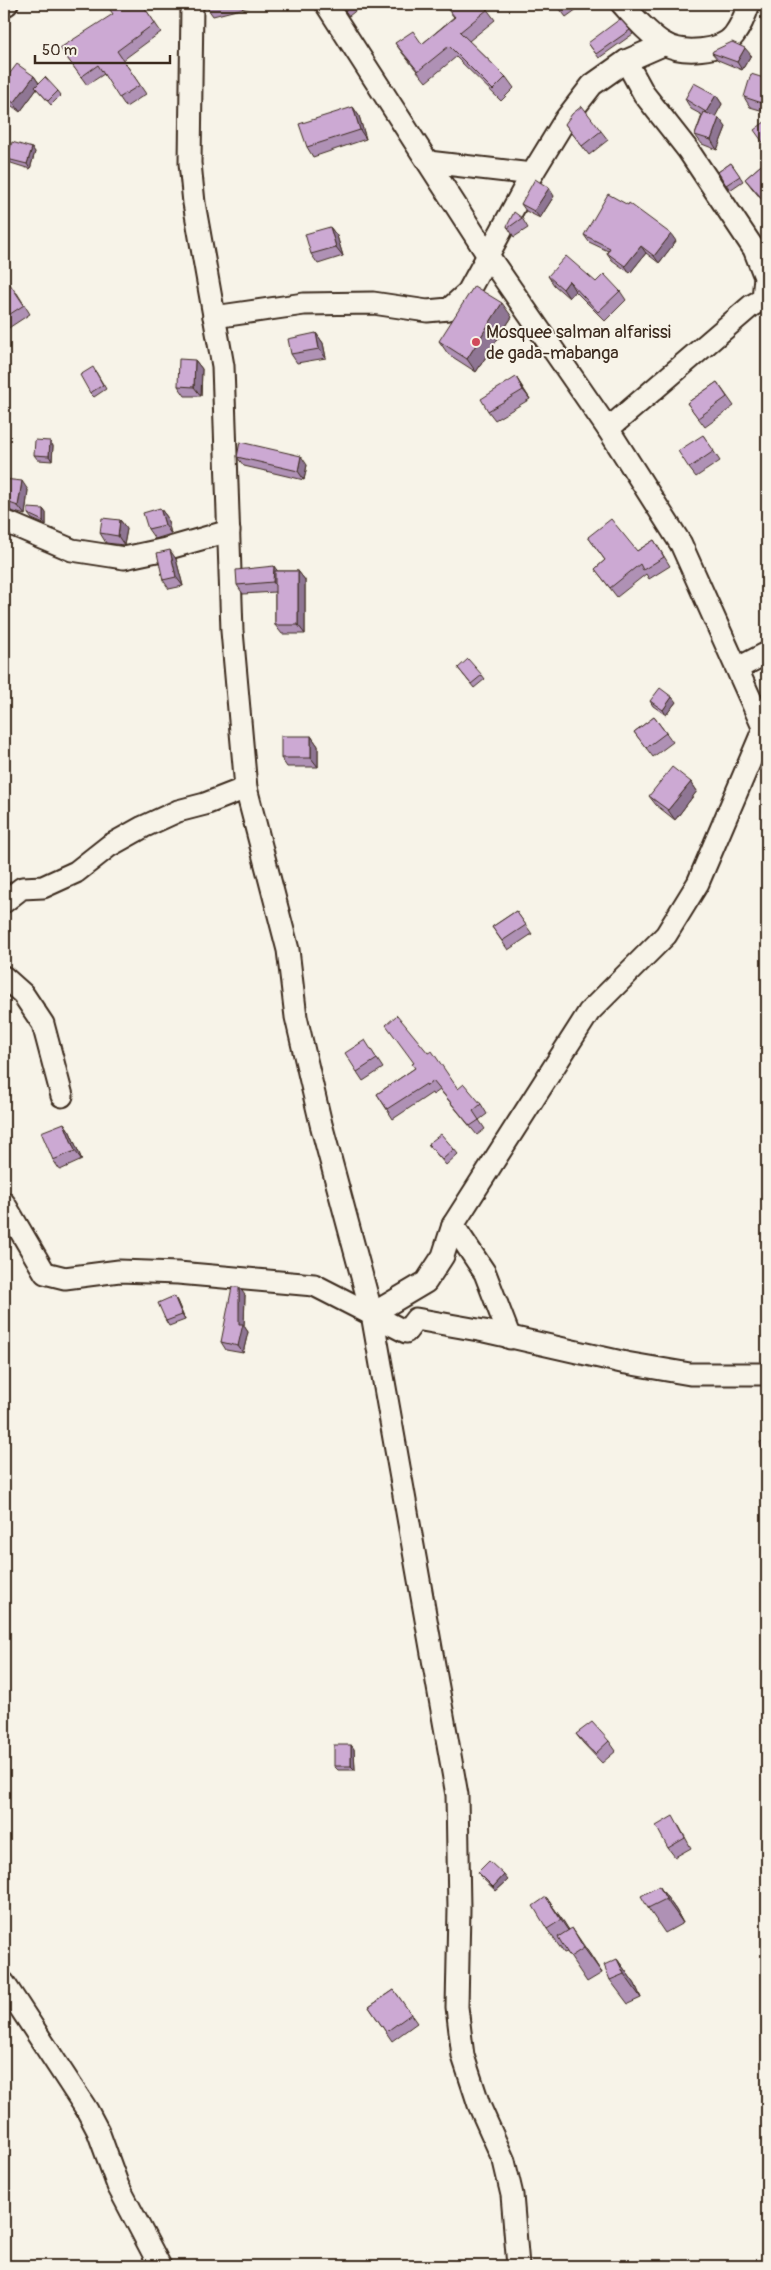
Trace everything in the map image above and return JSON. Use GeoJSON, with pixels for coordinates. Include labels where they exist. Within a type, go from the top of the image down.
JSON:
{"type":"FeatureCollection","features":[{"type":"Feature","properties":{"kind":"street"},"geometry":{"type":"LineString","coordinates":[[192,4],[190,163],[194,203],[223,366],[232,631],[246,788],[288,950],[296,1017],[321,1124],[372,1314],[457,1795],[459,1909],[457,2007],[464,2056],[479,2105],[504,2160],[512,2195],[518,2266]]}},
{"type":"Feature","properties":{"kind":"street"},"geometry":{"type":"LineString","coordinates":[[326,4],[487,254],[608,429],[681,544],[766,728],[698,883],[666,935],[589,1012],[453,1224],[443,1256],[426,1282],[372,1314]]}},
{"type":"Feature","properties":{"kind":"street"},"geometry":{"type":"LineString","coordinates":[[622,4],[665,44],[689,50],[712,49],[733,37],[748,4]]}},
{"type":"Feature","properties":{"kind":"street"},"geometry":{"type":"LineString","coordinates":[[214,317],[304,304],[373,303],[427,311],[448,309],[468,292],[532,174],[565,120],[592,85],[626,61],[665,44]]}},
{"type":"Feature","properties":{"kind":"street"},"geometry":{"type":"LineString","coordinates":[[608,429],[751,306],[765,298],[765,277],[754,249],[688,150],[644,94],[626,61]]}},
{"type":"Feature","properties":{"kind":"street"},"geometry":{"type":"LineString","coordinates":[[428,162],[532,174]]}},
{"type":"Feature","properties":{"kind":"street"},"geometry":{"type":"LineString","coordinates":[[4,521],[72,550],[124,558],[166,549],[229,531]]}},
{"type":"Feature","properties":{"kind":"street"},"geometry":{"type":"LineString","coordinates":[[738,668],[767,653]]}},
{"type":"Feature","properties":{"kind":"street"},"geometry":{"type":"LineString","coordinates":[[4,902],[22,888],[43,887],[76,872],[109,846],[143,827],[178,811],[204,804],[246,788]]}},
{"type":"Feature","properties":{"kind":"street"},"geometry":{"type":"LineString","coordinates":[[4,977],[24,994],[43,1024],[62,1096]]}},
{"type":"Feature","properties":{"kind":"street"},"geometry":{"type":"LineString","coordinates":[[4,1203],[45,1274],[65,1278],[119,1271],[178,1273],[314,1285],[406,1332],[416,1319],[484,1331],[510,1338],[690,1374],[767,1374]]}},
{"type":"Feature","properties":{"kind":"street"},"geometry":{"type":"LineString","coordinates":[[453,1224],[485,1273],[510,1338]]}},
{"type":"Feature","properties":{"kind":"street"},"geometry":{"type":"LineString","coordinates":[[4,1983],[98,2131],[118,2186],[160,2266]]}},
{"type":"Feature","properties":{"kind":"building"},"geometry":{"type":"Polygon","coordinates":[[[106,4],[142,4],[155,23],[117,51],[140,85],[119,98],[98,65],[81,77],[60,48],[113,14],[106,4]]]}},
{"type":"Feature","properties":{"kind":"building"},"geometry":{"type":"Polygon","coordinates":[[[340,4],[355,4],[345,11],[340,4]]]}},
{"type":"Feature","properties":{"kind":"building"},"geometry":{"type":"Polygon","coordinates":[[[444,4],[483,4],[488,9],[460,32],[506,77],[493,90],[449,46],[418,71],[395,43],[413,31],[422,44],[455,17],[444,4]]]}},
{"type":"Feature","properties":{"kind":"building"},"geometry":{"type":"Polygon","coordinates":[[[556,4],[566,4],[560,8],[556,4]]]}},
{"type":"Feature","properties":{"kind":"building"},"geometry":{"type":"Polygon","coordinates":[[[620,19],[630,30],[596,54],[588,43],[620,19]]]}},
{"type":"Feature","properties":{"kind":"building"},"geometry":{"type":"Polygon","coordinates":[[[732,42],[745,48],[737,62],[712,53],[713,51],[732,42]]]}},
{"type":"Feature","properties":{"kind":"building"},"geometry":{"type":"Polygon","coordinates":[[[17,64],[34,76],[14,103],[4,96],[4,75],[7,77],[17,64]]]}},
{"type":"Feature","properties":{"kind":"building"},"geometry":{"type":"Polygon","coordinates":[[[751,74],[767,79],[767,87],[762,103],[744,97],[751,74]]]}},
{"type":"Feature","properties":{"kind":"building"},"geometry":{"type":"Polygon","coordinates":[[[45,77],[58,91],[48,101],[35,87],[45,77]]]}},
{"type":"Feature","properties":{"kind":"building"},"geometry":{"type":"Polygon","coordinates":[[[694,83],[716,95],[706,112],[685,99],[694,83]]]}},
{"type":"Feature","properties":{"kind":"building"},"geometry":{"type":"Polygon","coordinates":[[[582,106],[601,131],[582,146],[565,124],[572,114],[582,106]]]}},
{"type":"Feature","properties":{"kind":"building"},"geometry":{"type":"Polygon","coordinates":[[[353,107],[360,130],[307,147],[299,124],[353,107]]]}},
{"type":"Feature","properties":{"kind":"building"},"geometry":{"type":"Polygon","coordinates":[[[704,112],[719,118],[711,140],[695,135],[704,112]]]}},
{"type":"Feature","properties":{"kind":"building"},"geometry":{"type":"Polygon","coordinates":[[[767,122],[767,148],[754,130],[767,122]]]}},
{"type":"Feature","properties":{"kind":"building"},"geometry":{"type":"Polygon","coordinates":[[[12,142],[32,148],[27,164],[7,159],[12,142]]]}},
{"type":"Feature","properties":{"kind":"building"},"geometry":{"type":"Polygon","coordinates":[[[767,160],[767,204],[745,179],[767,160]]]}},
{"type":"Feature","properties":{"kind":"building"},"geometry":{"type":"Polygon","coordinates":[[[731,163],[740,176],[726,185],[718,172],[731,163]]]}},
{"type":"Feature","properties":{"kind":"building"},"geometry":{"type":"Polygon","coordinates":[[[535,179],[549,188],[534,211],[521,204],[535,179]]]}},
{"type":"Feature","properties":{"kind":"building"},"geometry":{"type":"Polygon","coordinates":[[[608,194],[628,205],[629,203],[671,234],[654,256],[641,246],[625,266],[607,253],[610,248],[584,235],[608,194]]]}},
{"type":"Feature","properties":{"kind":"building"},"geometry":{"type":"Polygon","coordinates":[[[514,212],[522,218],[508,228],[507,226],[514,212]]]}},
{"type":"Feature","properties":{"kind":"building"},"geometry":{"type":"Polygon","coordinates":[[[330,227],[336,247],[311,254],[305,234],[330,227]]]}},
{"type":"Feature","properties":{"kind":"building"},"geometry":{"type":"Polygon","coordinates":[[[566,256],[596,282],[604,274],[620,291],[598,312],[569,281],[563,289],[548,276],[566,256]]]}},
{"type":"Feature","properties":{"kind":"building"},"geometry":{"type":"Polygon","coordinates":[[[10,284],[24,305],[4,318],[4,288],[10,284]]]}},
{"type":"Feature","properties":{"kind":"building"},"geometry":{"type":"Polygon","coordinates":[[[474,286],[502,303],[467,359],[439,341],[474,286]]]}},
{"type":"Feature","properties":{"kind":"building"},"geometry":{"type":"Polygon","coordinates":[[[316,333],[319,349],[291,354],[288,339],[316,333]]]}},
{"type":"Feature","properties":{"kind":"building"},"geometry":{"type":"Polygon","coordinates":[[[179,359],[195,360],[194,387],[178,386],[179,359]]]}},
{"type":"Feature","properties":{"kind":"building"},"geometry":{"type":"Polygon","coordinates":[[[93,367],[103,385],[90,393],[80,375],[93,367]]]}},
{"type":"Feature","properties":{"kind":"building"},"geometry":{"type":"Polygon","coordinates":[[[516,377],[523,390],[488,411],[481,399],[516,377]]]}},
{"type":"Feature","properties":{"kind":"building"},"geometry":{"type":"Polygon","coordinates":[[[717,382],[727,397],[698,418],[687,403],[717,382]]]}},
{"type":"Feature","properties":{"kind":"building"},"geometry":{"type":"Polygon","coordinates":[[[703,435],[714,451],[689,468],[678,451],[703,435]]]}},
{"type":"Feature","properties":{"kind":"building"},"geometry":{"type":"Polygon","coordinates":[[[35,440],[50,441],[49,456],[34,455],[35,440]]]}},
{"type":"Feature","properties":{"kind":"building"},"geometry":{"type":"Polygon","coordinates":[[[240,442],[301,456],[298,471],[237,457],[240,442]]]}},
{"type":"Feature","properties":{"kind":"building"},"geometry":{"type":"Polygon","coordinates":[[[4,479],[22,481],[18,506],[4,501],[4,479]]]}},
{"type":"Feature","properties":{"kind":"building"},"geometry":{"type":"Polygon","coordinates":[[[28,508],[43,509],[43,521],[28,514],[28,508]]]}},
{"type":"Feature","properties":{"kind":"building"},"geometry":{"type":"Polygon","coordinates":[[[160,508],[165,525],[148,529],[143,513],[160,508]]]}},
{"type":"Feature","properties":{"kind":"building"},"geometry":{"type":"Polygon","coordinates":[[[102,518],[120,520],[118,536],[100,533],[102,518]]]}},
{"type":"Feature","properties":{"kind":"building"},"geometry":{"type":"Polygon","coordinates":[[[611,519],[637,551],[654,540],[664,557],[643,570],[640,564],[610,588],[595,569],[605,560],[588,537],[611,519]]]}},
{"type":"Feature","properties":{"kind":"building"},"geometry":{"type":"Polygon","coordinates":[[[170,550],[176,577],[163,580],[157,553],[170,550]]]}},
{"type":"Feature","properties":{"kind":"building"},"geometry":{"type":"Polygon","coordinates":[[[274,566],[273,582],[237,585],[236,570],[274,566]]]}},
{"type":"Feature","properties":{"kind":"building"},"geometry":{"type":"Polygon","coordinates":[[[275,571],[298,571],[298,625],[275,625],[275,571]]]}},
{"type":"Feature","properties":{"kind":"building"},"geometry":{"type":"Polygon","coordinates":[[[468,659],[482,675],[471,684],[458,668],[468,659]]]}},
{"type":"Feature","properties":{"kind":"building"},"geometry":{"type":"Polygon","coordinates":[[[660,688],[672,697],[663,710],[650,701],[660,688]]]}},
{"type":"Feature","properties":{"kind":"building"},"geometry":{"type":"Polygon","coordinates":[[[654,717],[666,733],[646,748],[634,732],[654,717]]]}},
{"type":"Feature","properties":{"kind":"building"},"geometry":{"type":"Polygon","coordinates":[[[281,736],[311,736],[311,758],[281,758],[281,736]]]}},
{"type":"Feature","properties":{"kind":"building"},"geometry":{"type":"Polygon","coordinates":[[[672,767],[691,782],[668,810],[649,796],[672,767]]]}},
{"type":"Feature","properties":{"kind":"building"},"geometry":{"type":"Polygon","coordinates":[[[516,911],[526,925],[502,941],[492,927],[516,911]]]}},
{"type":"Feature","properties":{"kind":"building"},"geometry":{"type":"Polygon","coordinates":[[[397,1015],[428,1053],[432,1051],[458,1089],[464,1084],[481,1104],[473,1111],[479,1120],[470,1126],[433,1081],[387,1109],[377,1094],[415,1068],[412,1064],[414,1063],[386,1025],[397,1015]]]}},
{"type":"Feature","properties":{"kind":"building"},"geometry":{"type":"Polygon","coordinates":[[[365,1040],[377,1059],[357,1072],[345,1053],[365,1040]]]}},
{"type":"Feature","properties":{"kind":"building"},"geometry":{"type":"Polygon","coordinates":[[[64,1123],[75,1151],[53,1160],[41,1132],[64,1123]]]}},
{"type":"Feature","properties":{"kind":"building"},"geometry":{"type":"Polygon","coordinates":[[[441,1134],[454,1149],[442,1160],[428,1144],[441,1134]]]}},
{"type":"Feature","properties":{"kind":"building"},"geometry":{"type":"Polygon","coordinates":[[[232,1287],[239,1287],[239,1324],[243,1324],[238,1346],[221,1342],[232,1287]]]}},
{"type":"Feature","properties":{"kind":"building"},"geometry":{"type":"Polygon","coordinates":[[[174,1296],[182,1315],[166,1321],[158,1303],[174,1296]]]}},
{"type":"Feature","properties":{"kind":"building"},"geometry":{"type":"Polygon","coordinates":[[[767,1440],[767,1466],[766,1467],[760,1442],[767,1440]]]}},
{"type":"Feature","properties":{"kind":"building"},"geometry":{"type":"Polygon","coordinates":[[[592,1722],[609,1741],[595,1754],[576,1734],[592,1722]]]}},
{"type":"Feature","properties":{"kind":"building"},"geometry":{"type":"Polygon","coordinates":[[[334,1745],[351,1745],[351,1766],[334,1766],[334,1745]]]}},
{"type":"Feature","properties":{"kind":"building"},"geometry":{"type":"Polygon","coordinates":[[[673,1816],[685,1838],[668,1848],[656,1826],[673,1816]]]}},
{"type":"Feature","properties":{"kind":"building"},"geometry":{"type":"Polygon","coordinates":[[[489,1861],[504,1875],[493,1887],[478,1872],[489,1861]]]}},
{"type":"Feature","properties":{"kind":"building"},"geometry":{"type":"Polygon","coordinates":[[[659,1886],[666,1899],[648,1908],[641,1896],[659,1886]]]}},
{"type":"Feature","properties":{"kind":"building"},"geometry":{"type":"Polygon","coordinates":[[[546,1897],[561,1920],[547,1929],[533,1906],[546,1897]]]}},
{"type":"Feature","properties":{"kind":"building"},"geometry":{"type":"Polygon","coordinates":[[[572,1928],[584,1948],[570,1957],[558,1937],[572,1928]]]}},
{"type":"Feature","properties":{"kind":"building"},"geometry":{"type":"Polygon","coordinates":[[[617,1959],[624,1974],[610,1980],[604,1965],[617,1959]]]}},
{"type":"Feature","properties":{"kind":"building"},"geometry":{"type":"Polygon","coordinates":[[[394,1990],[411,2014],[386,2032],[369,2007],[394,1990]]]}},
{"type":"Feature","properties":{"kind":"place","name":"Mosquee salman alfarissi de gada-mabanga"},"geometry":{"type":"Point","coordinates":[476,342]}}]}
